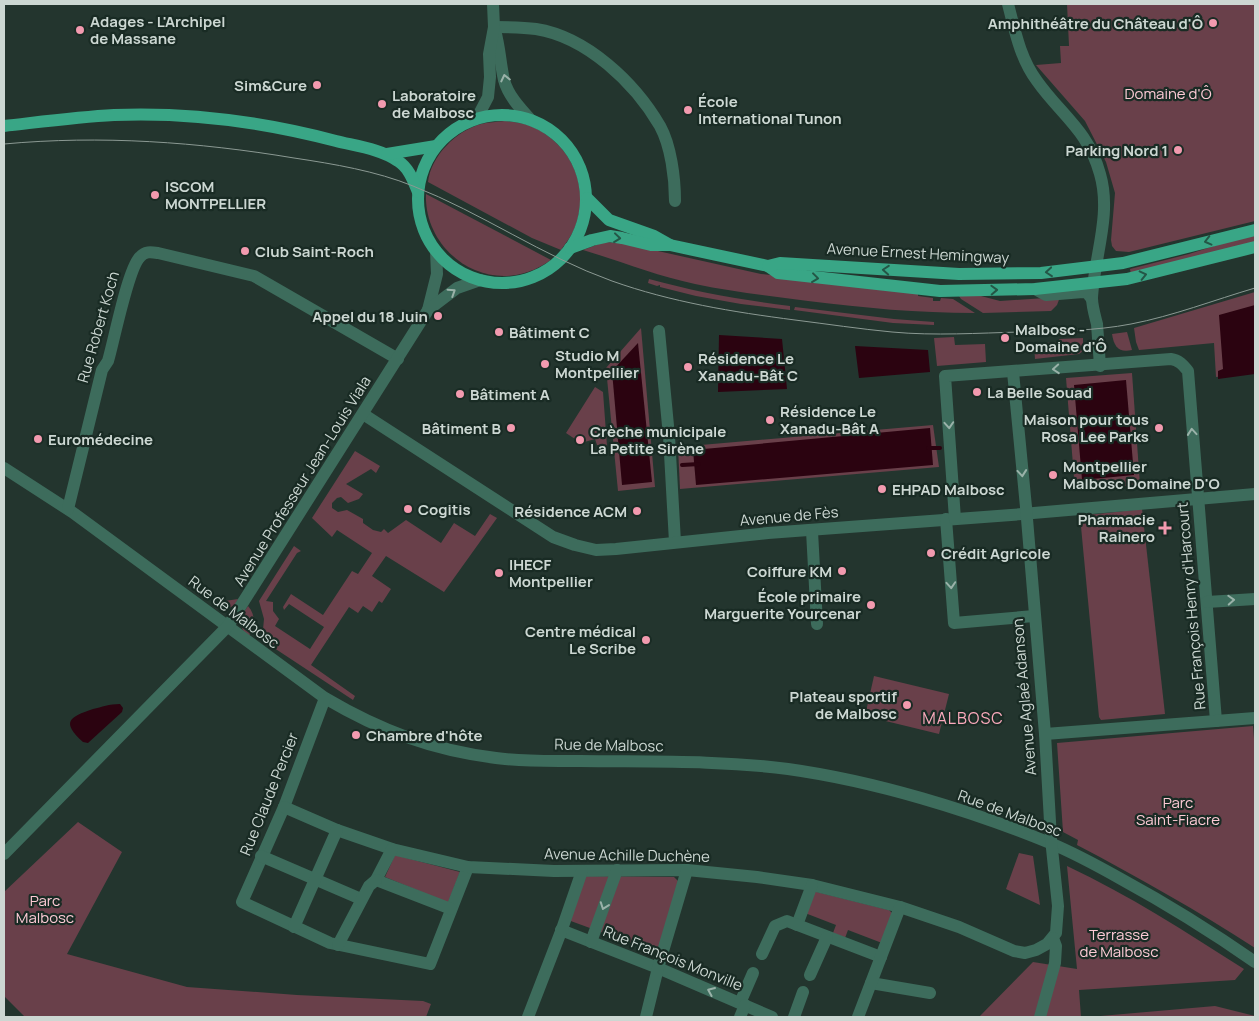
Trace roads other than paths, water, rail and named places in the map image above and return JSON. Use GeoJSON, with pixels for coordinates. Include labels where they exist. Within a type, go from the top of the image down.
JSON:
{"type":"FeatureCollection","features":[{"type":"Feature","properties":{"kind":"main road"},"geometry":{"type":"LineString","coordinates":[[4,126],[114,115],[233,120],[302,132],[387,154],[399,161],[409,172],[418,192]]}},
{"type":"Feature","properties":{"kind":"main road"},"geometry":{"type":"LineString","coordinates":[[503,115],[530,119],[556,133],[575,156],[585,184],[587,198],[585,216],[579,233],[560,260],[549,269],[523,281],[494,283],[463,274],[448,264],[436,251],[424,231],[420,219],[418,192],[423,169],[436,146],[448,134],[462,125],[477,118],[503,115]]}},
{"type":"Feature","properties":{"kind":"main road"},"geometry":{"type":"LineString","coordinates":[[387,154],[436,146]]}},
{"type":"Feature","properties":{"kind":"main road","name":"Avenue Ernest Hemingway"},"geometry":{"type":"LineString","coordinates":[[587,198],[609,220],[654,236],[670,245]]}},
{"type":"Feature","properties":{"kind":"main road","name":"Avenue Ernest Hemingway"},"geometry":{"type":"LineString","coordinates":[[768,266],[780,263],[959,274],[1020,274],[1124,263],[1255,230]]}},
{"type":"Feature","properties":{"kind":"main road","name":"Avenue Ernest Hemingway"},"geometry":{"type":"LineString","coordinates":[[570,248],[610,236],[651,245],[670,245],[768,266],[778,273],[940,291],[1036,289],[1127,279],[1255,247]]}},
{"type":"Feature","properties":{"kind":"street"},"geometry":{"type":"LineString","coordinates":[[477,118],[488,97],[489,54],[494,27],[493,4]]}},
{"type":"Feature","properties":{"kind":"street"},"geometry":{"type":"LineString","coordinates":[[1008,4],[1017,42],[1028,68],[1084,138],[1101,175],[1104,199],[1104,214],[1092,299],[1097,328],[1100,366],[945,376],[954,623],[1034,616]]}},
{"type":"Feature","properties":{"kind":"street"},"geometry":{"type":"LineString","coordinates":[[494,27],[500,47],[505,81],[511,95],[530,119]]}},
{"type":"Feature","properties":{"kind":"street"},"geometry":{"type":"LineString","coordinates":[[494,27],[537,29],[576,43],[598,56],[622,76],[660,128],[675,181],[675,201]]}},
{"type":"Feature","properties":{"kind":"street","name":"Avenue Professeur Jean-Louis Viala"},"geometry":{"type":"LineString","coordinates":[[4,854],[228,626],[428,310],[437,274],[436,251]]}},
{"type":"Feature","properties":{"kind":"street","name":"Rue Robert Koch"},"geometry":{"type":"LineString","coordinates":[[68,509],[102,370],[108,361],[132,267],[144,254],[150,252],[254,276],[398,359]]}},
{"type":"Feature","properties":{"kind":"street","name":"Avenue Professeur Jean-Louis Viala"},"geometry":{"type":"LineString","coordinates":[[428,310],[457,288],[480,280]]}},
{"type":"Feature","properties":{"kind":"street","name":"Avenue Ernest Hemingway"},"geometry":{"type":"LineString","coordinates":[[1036,289],[1046,295],[1083,292],[1087,293],[1092,299]]}},
{"type":"Feature","properties":{"kind":"street"},"geometry":{"type":"LineString","coordinates":[[659,331],[675,542]]}},
{"type":"Feature","properties":{"kind":"street","name":"Rue François Henry d'Harcourt"},"geometry":{"type":"LineString","coordinates":[[1100,366],[1171,359],[1184,365],[1188,371],[1216,721]]}},
{"type":"Feature","properties":{"kind":"street","name":"Avenue Aglaé Adanson"},"geometry":{"type":"LineString","coordinates":[[1013,372],[1058,906],[1058,924],[1053,938],[1056,946],[1055,963],[1040,1017]]}},
{"type":"Feature","properties":{"kind":"street","name":"Avenue de Fès"},"geometry":{"type":"LineString","coordinates":[[363,414],[553,537],[596,550],[656,546],[675,542],[768,533],[1026,514],[1255,494]]}},
{"type":"Feature","properties":{"kind":"street","name":"Rue de Malbosc"},"geometry":{"type":"LineString","coordinates":[[4,468],[68,509],[325,698],[393,733],[426,744],[497,758],[718,762],[789,769],[847,780],[904,794],[1052,843],[1106,870],[1164,903],[1255,962]]}},
{"type":"Feature","properties":{"kind":"street"},"geometry":{"type":"LineString","coordinates":[[812,531],[817,624]]}},
{"type":"Feature","properties":{"kind":"street"},"geometry":{"type":"LineString","coordinates":[[1207,602],[1255,599]]}},
{"type":"Feature","properties":{"kind":"street","name":"Rue Claude Percier"},"geometry":{"type":"LineString","coordinates":[[294,927],[242,902],[284,807],[325,698]]}},
{"type":"Feature","properties":{"kind":"street"},"geometry":{"type":"LineString","coordinates":[[1045,734],[1255,718]]}},
{"type":"Feature","properties":{"kind":"street","name":"Avenue Achille Duchène"},"geometry":{"type":"LineString","coordinates":[[284,807],[337,830],[392,849],[468,867],[554,871],[686,870],[757,877],[812,885],[900,907],[959,927],[1014,951],[1025,953],[1036,950],[1053,938]]}},
{"type":"Feature","properties":{"kind":"street"},"geometry":{"type":"LineString","coordinates":[[337,830],[294,927],[338,945],[430,964],[468,867]]}},
{"type":"Feature","properties":{"kind":"street"},"geometry":{"type":"LineString","coordinates":[[338,945],[368,886],[376,880],[392,849]]}},
{"type":"Feature","properties":{"kind":"street"},"geometry":{"type":"LineString","coordinates":[[261,856],[361,900]]}},
{"type":"Feature","properties":{"kind":"street"},"geometry":{"type":"LineString","coordinates":[[591,942],[617,870]]}},
{"type":"Feature","properties":{"kind":"street"},"geometry":{"type":"LineString","coordinates":[[646,1017],[686,870]]}},
{"type":"Feature","properties":{"kind":"street"},"geometry":{"type":"LineString","coordinates":[[528,1017],[582,871]]}},
{"type":"Feature","properties":{"kind":"street"},"geometry":{"type":"LineString","coordinates":[[376,880],[451,910]]}},
{"type":"Feature","properties":{"kind":"street"},"geometry":{"type":"LineString","coordinates":[[796,925],[812,885]]}},
{"type":"Feature","properties":{"kind":"street"},"geometry":{"type":"LineString","coordinates":[[858,1017],[900,907]]}},
{"type":"Feature","properties":{"kind":"street"},"geometry":{"type":"LineString","coordinates":[[762,954],[775,926],[787,921],[882,957]]}},
{"type":"Feature","properties":{"kind":"street","name":"Rue François Monville"},"geometry":{"type":"LineString","coordinates":[[561,930],[658,968],[741,1009],[772,1017]]}},
{"type":"Feature","properties":{"kind":"street"},"geometry":{"type":"LineString","coordinates":[[810,975],[827,937]]}},
{"type":"Feature","properties":{"kind":"street"},"geometry":{"type":"LineString","coordinates":[[741,1009],[753,972]]}},
{"type":"Feature","properties":{"kind":"street"},"geometry":{"type":"LineString","coordinates":[[871,983],[930,993]]}},
{"type":"Feature","properties":{"kind":"street"},"geometry":{"type":"LineString","coordinates":[[794,1017],[803,992]]}},
{"type":"Feature","properties":{"kind":"waterway"},"geometry":{"type":"LineString","coordinates":[[928,448],[940,448]]}},
{"type":"Feature","properties":{"kind":"waterway"},"geometry":{"type":"LineString","coordinates":[[682,465],[699,464]]}},
{"type":"Feature","properties":{"kind":"tram line"},"geometry":{"type":"LineString","coordinates":[[4,144],[77,140],[186,144],[258,152],[355,169],[413,186],[586,271],[634,288],[725,310],[868,329],[940,334],[1104,328],[1162,317],[1255,288]]}},
{"type":"Feature","properties":{"kind":"place","name":"Amphithéâtre du Château d'Ô"},"geometry":{"type":"Point","coordinates":[1213,23]}},
{"type":"Feature","properties":{"kind":"place","name":"Adages - L'Archipel de Massane"},"geometry":{"type":"Point","coordinates":[80,30]}},
{"type":"Feature","properties":{"kind":"place","name":"Sim&Cure"},"geometry":{"type":"Point","coordinates":[317,85]}},
{"type":"Feature","properties":{"kind":"place","name":"Laboratoire de Malbosc"},"geometry":{"type":"Point","coordinates":[382,104]}},
{"type":"Feature","properties":{"kind":"place","name":"École International Tunon"},"geometry":{"type":"Point","coordinates":[688,110]}},
{"type":"Feature","properties":{"kind":"place","name":"Parking Nord 1"},"geometry":{"type":"Point","coordinates":[1178,150]}},
{"type":"Feature","properties":{"kind":"place","name":"ISCOM MONTPELLIER"},"geometry":{"type":"Point","coordinates":[155,195]}},
{"type":"Feature","properties":{"kind":"place","name":"Club Saint-Roch"},"geometry":{"type":"Point","coordinates":[245,251]}},
{"type":"Feature","properties":{"kind":"place","name":"Appel du 18 Juin"},"geometry":{"type":"Point","coordinates":[438,316]}},
{"type":"Feature","properties":{"kind":"place","name":"Bâtiment C"},"geometry":{"type":"Point","coordinates":[499,332]}},
{"type":"Feature","properties":{"kind":"place","name":"Malbosc - Domaine d'Ô"},"geometry":{"type":"Point","coordinates":[1005,338]}},
{"type":"Feature","properties":{"kind":"place","name":"Studio M Montpellier"},"geometry":{"type":"Point","coordinates":[545,364]}},
{"type":"Feature","properties":{"kind":"place","name":"Résidence Le Xanadu-Bât C"},"geometry":{"type":"Point","coordinates":[688,367]}},
{"type":"Feature","properties":{"kind":"place","name":"La Belle Souad"},"geometry":{"type":"Point","coordinates":[977,392]}},
{"type":"Feature","properties":{"kind":"place","name":"Bâtiment A"},"geometry":{"type":"Point","coordinates":[460,394]}},
{"type":"Feature","properties":{"kind":"place","name":"Résidence Le Xanadu-Bât A"},"geometry":{"type":"Point","coordinates":[770,420]}},
{"type":"Feature","properties":{"kind":"place","name":"Bâtiment B"},"geometry":{"type":"Point","coordinates":[511,428]}},
{"type":"Feature","properties":{"kind":"place","name":"Maison pour tous Rosa Lee Parks"},"geometry":{"type":"Point","coordinates":[1159,428]}},
{"type":"Feature","properties":{"kind":"place","name":"Euromédecine"},"geometry":{"type":"Point","coordinates":[38,439]}},
{"type":"Feature","properties":{"kind":"place","name":"Crèche municipale La Petite Sirène"},"geometry":{"type":"Point","coordinates":[580,440]}},
{"type":"Feature","properties":{"kind":"place","name":"Montpellier Malbosc Domaine D'O"},"geometry":{"type":"Point","coordinates":[1053,475]}},
{"type":"Feature","properties":{"kind":"place","name":"EHPAD Malbosc"},"geometry":{"type":"Point","coordinates":[882,489]}},
{"type":"Feature","properties":{"kind":"place","name":"Cogitis"},"geometry":{"type":"Point","coordinates":[408,509]}},
{"type":"Feature","properties":{"kind":"place","name":"Résidence ACM"},"geometry":{"type":"Point","coordinates":[637,511]}},
{"type":"Feature","properties":{"kind":"place","name":"Pharmacie Rainero"},"geometry":{"type":"Point","coordinates":[1165,528]}},
{"type":"Feature","properties":{"kind":"place","name":"Crédit Agricole"},"geometry":{"type":"Point","coordinates":[931,553]}},
{"type":"Feature","properties":{"kind":"place","name":"Coiffure KM"},"geometry":{"type":"Point","coordinates":[842,571]}},
{"type":"Feature","properties":{"kind":"place","name":"IHECF Montpellier"},"geometry":{"type":"Point","coordinates":[499,573]}},
{"type":"Feature","properties":{"kind":"place","name":"École primaire Marguerite Yourcenar"},"geometry":{"type":"Point","coordinates":[871,605]}},
{"type":"Feature","properties":{"kind":"place","name":"Centre médical Le Scribe"},"geometry":{"type":"Point","coordinates":[646,640]}},
{"type":"Feature","properties":{"kind":"place","name":"Plateau sportif de Malbosc"},"geometry":{"type":"Point","coordinates":[907,705]}},
{"type":"Feature","properties":{"kind":"place","name":"Chambre d'hôte"},"geometry":{"type":"Point","coordinates":[356,735]}},
{"type":"Feature","properties":{"kind":"district","name":"MALBOSC"},"geometry":{"type":"Point","coordinates":[963,718]}},
{"type":"Feature","properties":{"kind":"park label","name":"Domaine d'Ô"},"geometry":{"type":"Point","coordinates":[1168,93]}},
{"type":"Feature","properties":{"kind":"park label","name":"Parc Saint-Fiacre"},"geometry":{"type":"Point","coordinates":[1178,810]}},
{"type":"Feature","properties":{"kind":"park label","name":"Parc Malbosc"},"geometry":{"type":"Point","coordinates":[45,908]}},
{"type":"Feature","properties":{"kind":"park label","name":"Terrasse de Malbosc"},"geometry":{"type":"Point","coordinates":[1119,942]}}]}
